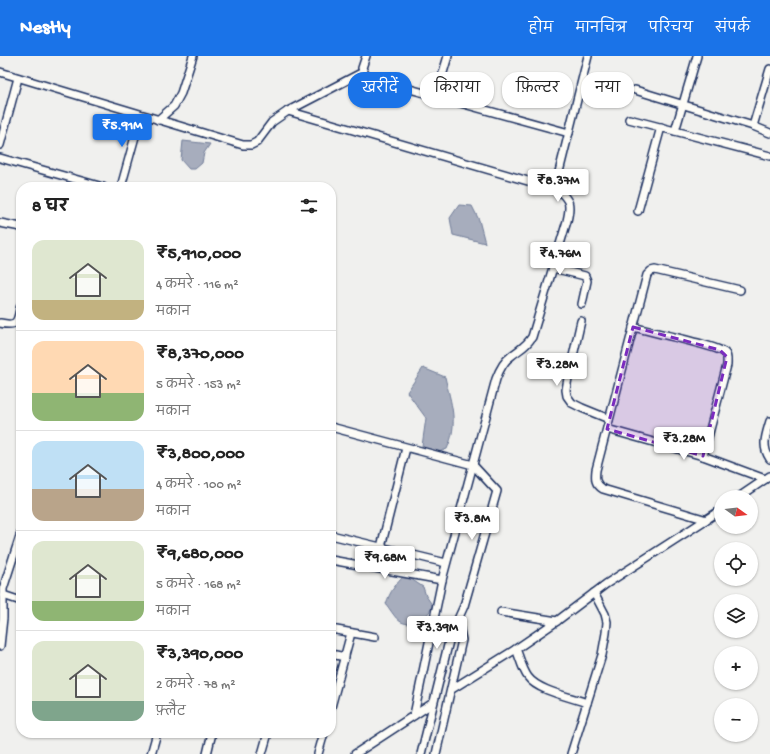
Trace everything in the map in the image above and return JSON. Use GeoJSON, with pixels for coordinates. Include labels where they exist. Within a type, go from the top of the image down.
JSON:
{"type":"FeatureCollection","features":[{"type":"Feature","properties":{"kind":"street"},"geometry":{"type":"LineString","coordinates":[[158,120],[174,106],[181,93],[192,56]]}},
{"type":"Feature","properties":{"kind":"street"},"geometry":{"type":"LineString","coordinates":[[363,72],[362,68],[366,56]]}},
{"type":"Feature","properties":{"kind":"street"},"geometry":{"type":"LineString","coordinates":[[443,72],[448,56]]}},
{"type":"Feature","properties":{"kind":"street"},"geometry":{"type":"LineString","coordinates":[[554,185],[558,176],[588,56]]}},
{"type":"Feature","properties":{"kind":"street"},"geometry":{"type":"LineString","coordinates":[[674,131],[697,56]]}},
{"type":"Feature","properties":{"kind":"street"},"geometry":{"type":"LineString","coordinates":[[752,126],[770,69]]}},
{"type":"Feature","properties":{"kind":"street"},"geometry":{"type":"LineString","coordinates":[[0,72],[243,145],[251,145],[260,139],[272,122],[288,110],[348,80]]}},
{"type":"Feature","properties":{"kind":"street"},"geometry":{"type":"LineString","coordinates":[[0,145],[18,78]]}},
{"type":"Feature","properties":{"kind":"street"},"geometry":{"type":"LineString","coordinates":[[635,90],[752,126],[770,133]]}},
{"type":"Feature","properties":{"kind":"street"},"geometry":{"type":"LineString","coordinates":[[480,108],[569,132]]}},
{"type":"Feature","properties":{"kind":"street"},"geometry":{"type":"LineString","coordinates":[[288,110],[545,186],[554,185]]}},
{"type":"Feature","properties":{"kind":"street"},"geometry":{"type":"LineString","coordinates":[[122,182],[141,115]]}},
{"type":"Feature","properties":{"kind":"street"},"geometry":{"type":"LineString","coordinates":[[629,119],[770,156]]}},
{"type":"Feature","properties":{"kind":"street"},"geometry":{"type":"LineString","coordinates":[[638,211],[661,127]]}},
{"type":"Feature","properties":{"kind":"street"},"geometry":{"type":"LineString","coordinates":[[0,158],[85,182]]}},
{"type":"Feature","properties":{"kind":"street"},"geometry":{"type":"LineString","coordinates":[[414,715],[446,563],[496,379],[500,370],[509,358],[521,350],[532,337],[569,210],[568,200],[554,185]]}},
{"type":"Feature","properties":{"kind":"street"},"geometry":{"type":"LineString","coordinates":[[0,223],[16,227]]}},
{"type":"Feature","properties":{"kind":"street"},"geometry":{"type":"LineString","coordinates":[[553,268],[585,276],[587,281],[582,304]]}},
{"type":"Feature","properties":{"kind":"street"},"geometry":{"type":"LineString","coordinates":[[707,520],[603,489],[595,481],[596,470],[645,279],[651,271],[656,270],[740,290]]}},
{"type":"Feature","properties":{"kind":"street"},"geometry":{"type":"LineString","coordinates":[[581,321],[566,396],[572,403],[609,419]]}},
{"type":"Feature","properties":{"kind":"street"},"geometry":{"type":"LineString","coordinates":[[0,323],[11,325],[16,322]]}},
{"type":"Feature","properties":{"kind":"street"},"geometry":{"type":"LineString","coordinates":[[633,327],[720,350],[725,353],[727,357],[727,365],[703,456]]}},
{"type":"Feature","properties":{"kind":"street"},"geometry":{"type":"LineString","coordinates":[[770,421],[764,443],[766,454],[770,459]]}},
{"type":"Feature","properties":{"kind":"street"},"geometry":{"type":"LineString","coordinates":[[336,428],[473,465],[496,492],[464,606],[450,637],[421,754]]}},
{"type":"Feature","properties":{"kind":"street"},"geometry":{"type":"LineString","coordinates":[[607,429],[703,456],[768,477]]}},
{"type":"Feature","properties":{"kind":"street"},"geometry":{"type":"LineString","coordinates":[[381,547],[406,448]]}},
{"type":"Feature","properties":{"kind":"street"},"geometry":{"type":"LineString","coordinates":[[749,490],[768,477]]}},
{"type":"Feature","properties":{"kind":"street"},"geometry":{"type":"LineString","coordinates":[[452,689],[557,621],[606,584],[714,515]]}},
{"type":"Feature","properties":{"kind":"street"},"geometry":{"type":"LineString","coordinates":[[336,536],[446,563]]}},
{"type":"Feature","properties":{"kind":"street"},"geometry":{"type":"LineString","coordinates":[[0,646],[4,588],[16,558]]}},
{"type":"Feature","properties":{"kind":"street"},"geometry":{"type":"LineString","coordinates":[[336,561],[442,580]]}},
{"type":"Feature","properties":{"kind":"street"},"geometry":{"type":"LineString","coordinates":[[571,754],[602,655],[607,622],[602,606],[594,593]]}},
{"type":"Feature","properties":{"kind":"street"},"geometry":{"type":"LineString","coordinates":[[3,595],[16,600]]}},
{"type":"Feature","properties":{"kind":"street"},"geometry":{"type":"LineString","coordinates":[[501,612],[557,621]]}},
{"type":"Feature","properties":{"kind":"street"},"geometry":{"type":"LineString","coordinates":[[436,754],[462,640],[458,621]]}},
{"type":"Feature","properties":{"kind":"street"},"geometry":{"type":"LineString","coordinates":[[336,630],[375,637]]}},
{"type":"Feature","properties":{"kind":"street"},"geometry":{"type":"LineString","coordinates":[[336,690],[351,633]]}},
{"type":"Feature","properties":{"kind":"street"},"geometry":{"type":"LineString","coordinates":[[516,648],[524,671],[529,679],[534,683],[587,703]]}},
{"type":"Feature","properties":{"kind":"street"},"geometry":{"type":"LineString","coordinates":[[336,655],[345,657]]}},
{"type":"Feature","properties":{"kind":"street"},"geometry":{"type":"LineString","coordinates":[[355,754],[433,703]]}},
{"type":"Feature","properties":{"kind":"street"},"geometry":{"type":"LineString","coordinates":[[151,754],[156,738]]}},
{"type":"Feature","properties":{"kind":"street"},"geometry":{"type":"LineString","coordinates":[[207,754],[211,738]]}},
{"type":"Feature","properties":{"kind":"street"},"geometry":{"type":"LineString","coordinates":[[262,754],[267,738]]}},
{"type":"Feature","properties":{"kind":"street"},"geometry":{"type":"LineString","coordinates":[[318,754],[323,738]]}},
{"type":"Feature","properties":{"kind":"highlighted area"},"geometry":{"type":"Polygon","coordinates":[[[633,327],[720,350],[727,357],[703,456],[607,429],[633,327]]]}},
{"type":"Feature","properties":{"kind":"water"},"geometry":{"type":"Polygon","coordinates":[[[183,141],[210,144],[204,153],[202,163],[195,169],[189,169],[181,160],[183,141]]]}},
{"type":"Feature","properties":{"kind":"water"},"geometry":{"type":"Polygon","coordinates":[[[459,205],[472,206],[479,220],[485,243],[453,235],[450,218],[459,205]]]}},
{"type":"Feature","properties":{"kind":"water"},"geometry":{"type":"Polygon","coordinates":[[[423,368],[445,377],[453,413],[453,430],[447,449],[436,453],[429,451],[422,446],[426,418],[407,392],[423,368]]]}},
{"type":"Feature","properties":{"kind":"water"},"geometry":{"type":"Polygon","coordinates":[[[405,575],[423,587],[426,596],[433,606],[421,624],[403,623],[397,619],[386,604],[389,595],[405,575]]]}}]}
